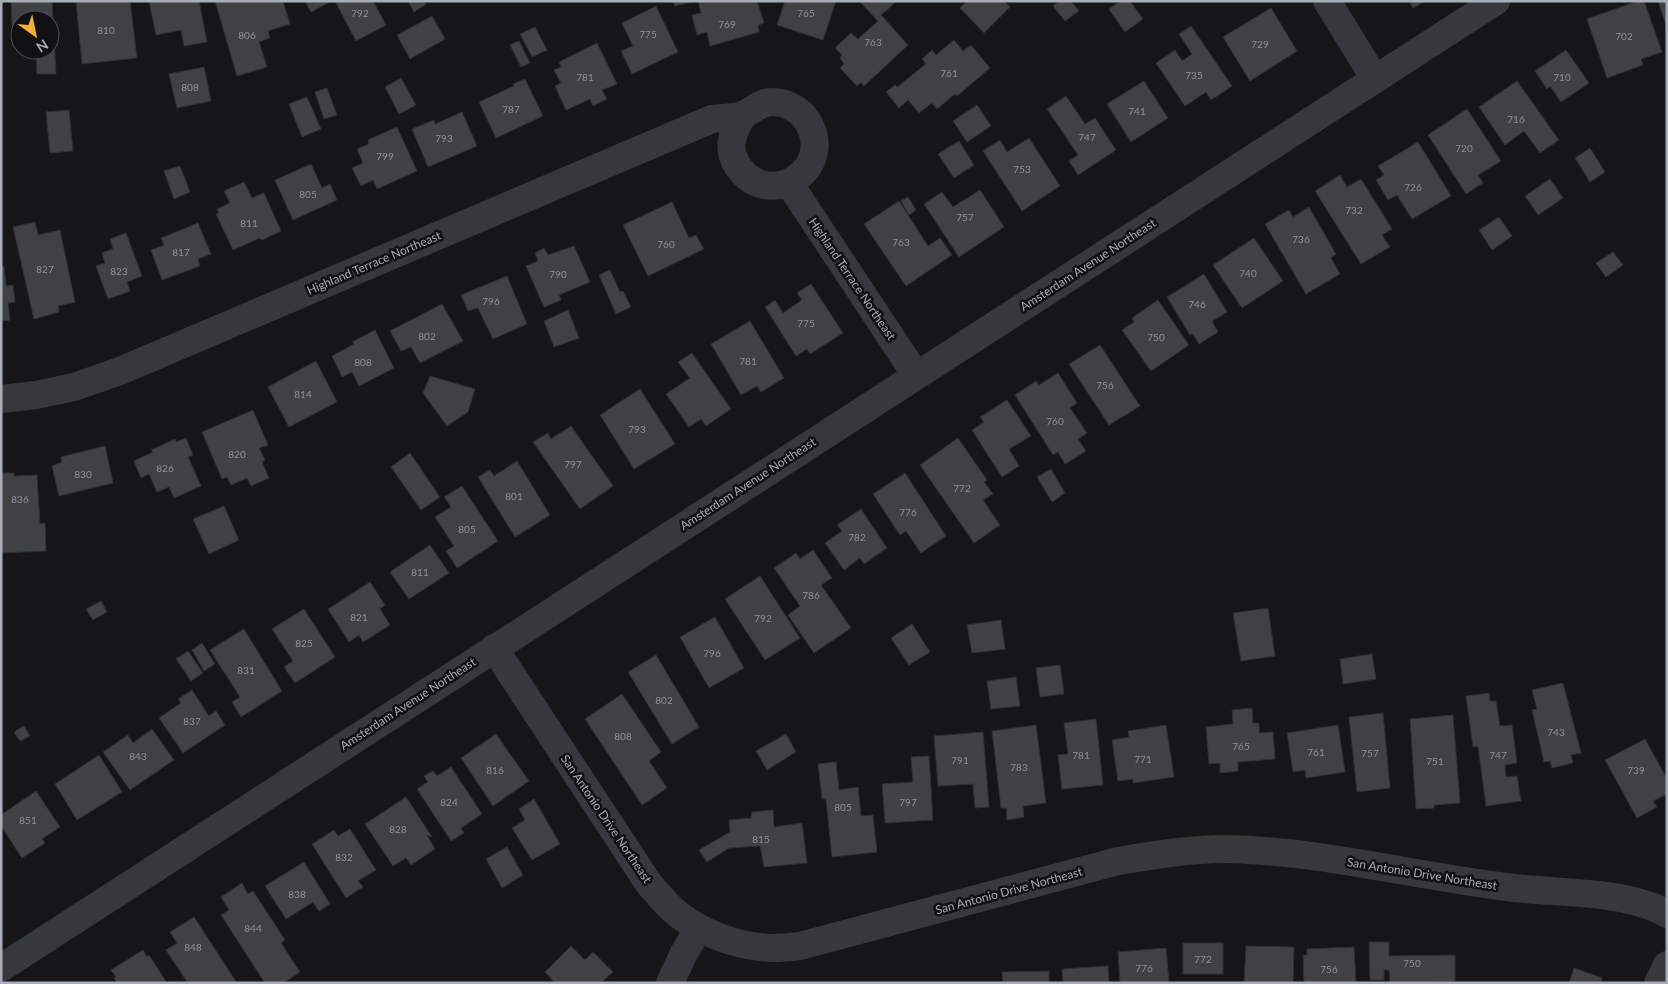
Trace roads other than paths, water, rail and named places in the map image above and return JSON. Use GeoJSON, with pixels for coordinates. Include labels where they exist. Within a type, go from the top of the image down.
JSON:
{"type":"FeatureCollection","features":[{"type":"Feature","properties":{"kind":"street"},"geometry":{"type":"LineString","coordinates":[[1327,1],[1375,79]]}},
{"type":"Feature","properties":{"kind":"street","name":"Amsterdam Avenue Northeast"},"geometry":{"type":"LineString","coordinates":[[1,968],[1496,1]]}},
{"type":"Feature","properties":{"kind":"street","name":"Highland Terrace Northeast"},"geometry":{"type":"LineString","coordinates":[[1,399],[36,395],[74,387],[120,371],[712,118],[743,115],[756,106],[772,102],[789,105],[803,114],[812,128],[815,144],[812,160],[802,174],[788,183],[916,376]]}},
{"type":"Feature","properties":{"kind":"street"},"geometry":{"type":"LineString","coordinates":[[743,115],[734,129],[731,145],[734,160],[743,174],[756,183],[772,186],[788,183]]}},
{"type":"Feature","properties":{"kind":"street","name":"San Antonio Drive Northeast"},"geometry":{"type":"LineString","coordinates":[[494,648],[649,884],[674,911],[699,928],[721,938],[748,945],[773,948],[800,946],[1118,861],[1170,852],[1225,849],[1285,853],[1514,888],[1625,899],[1659,909],[1667,914]]}},
{"type":"Feature","properties":{"kind":"street"},"geometry":{"type":"LineString","coordinates":[[670,983],[684,953],[699,928]]}},
{"type":"Feature","properties":{"kind":"street"},"geometry":{"type":"LineString","coordinates":[[1658,983],[1667,965]]}}]}
